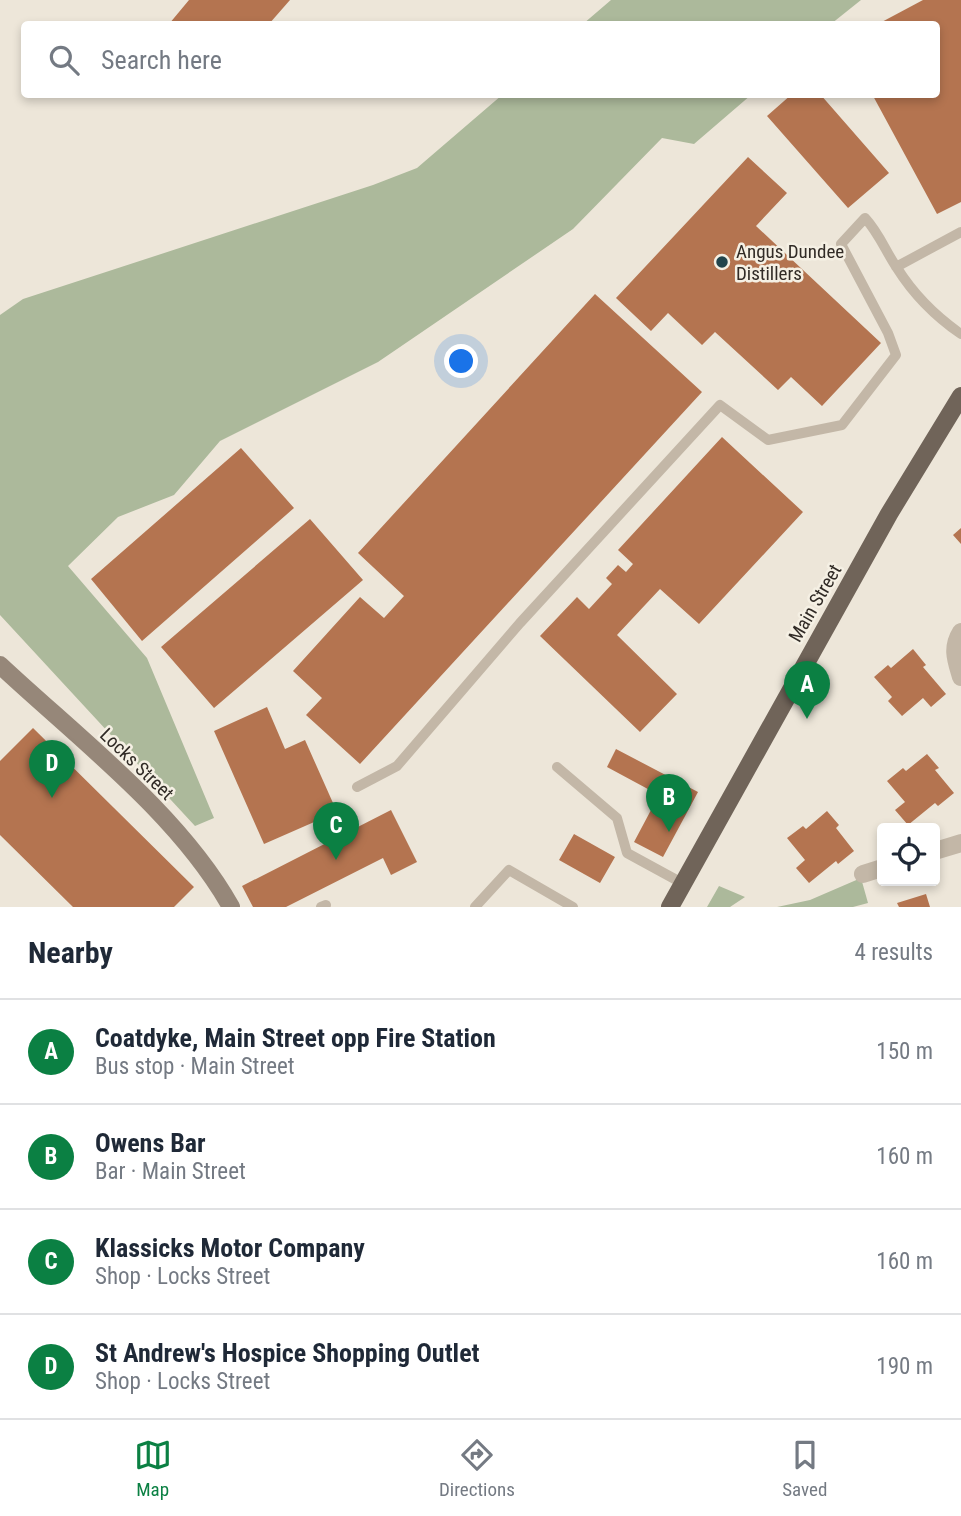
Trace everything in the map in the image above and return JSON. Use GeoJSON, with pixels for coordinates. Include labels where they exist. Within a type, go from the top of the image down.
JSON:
{"type":"FeatureCollection","features":[{"type":"Feature","properties":{"kind":"main road","name":"Main Street"},"geometry":{"type":"LineString","coordinates":[[670,907],[889,514],[961,396]]}},
{"type":"Feature","properties":{"kind":"main road","name":"Locks Street"},"geometry":{"type":"LineString","coordinates":[[0,665],[133,787],[179,834],[213,875],[231,907]]}},
{"type":"Feature","properties":{"kind":"street"},"geometry":{"type":"LineString","coordinates":[[961,632],[954,646],[961,677]]}},
{"type":"Feature","properties":{"kind":"street"},"geometry":{"type":"LineString","coordinates":[[940,849],[961,843]]}},
{"type":"Feature","properties":{"kind":"street"},"geometry":{"type":"LineString","coordinates":[[863,874],[877,870]]}},
{"type":"Feature","properties":{"kind":"lane"},"geometry":{"type":"LineString","coordinates":[[357,787],[397,766],[520,623],[720,405],[768,440],[842,425],[896,355],[888,333],[841,244],[865,218],[874,227],[915,295],[961,334]]}},
{"type":"Feature","properties":{"kind":"lane"},"geometry":{"type":"LineString","coordinates":[[896,267],[961,232]]}},
{"type":"Feature","properties":{"kind":"lane"},"geometry":{"type":"LineString","coordinates":[[557,767],[617,818],[627,853],[682,883]]}},
{"type":"Feature","properties":{"kind":"lane"},"geometry":{"type":"LineString","coordinates":[[475,907],[509,870],[573,907]]}},
{"type":"Feature","properties":{"kind":"green space"},"geometry":{"type":"Polygon","coordinates":[[[611,0],[861,0],[835,21],[586,21],[611,0]]]}},
{"type":"Feature","properties":{"kind":"green space"},"geometry":{"type":"Polygon","coordinates":[[[499,98],[748,98],[694,144],[662,138],[573,229],[378,362],[220,441],[174,495],[118,517],[68,566],[147,658],[214,818],[195,826],[0,615],[0,315],[23,299],[373,185],[417,168],[499,98]]]}},
{"type":"Feature","properties":{"kind":"green space"},"geometry":{"type":"Polygon","coordinates":[[[861,878],[868,903],[853,907],[777,907],[810,900],[861,878]]]}},
{"type":"Feature","properties":{"kind":"green space"},"geometry":{"type":"Polygon","coordinates":[[[719,886],[745,897],[730,907],[707,907],[719,886]]]}},
{"type":"Feature","properties":{"kind":"building"},"geometry":{"type":"Polygon","coordinates":[[[189,0],[290,0],[272,21],[172,21],[189,0]]]}},
{"type":"Feature","properties":{"kind":"building"},"geometry":{"type":"Polygon","coordinates":[[[923,0],[961,0],[961,202],[937,214],[874,98],[940,98],[940,21],[884,21],[923,0]]]}},
{"type":"Feature","properties":{"kind":"building"},"geometry":{"type":"Polygon","coordinates":[[[787,98],[823,98],[889,173],[848,208],[767,116],[787,98]]]}},
{"type":"Feature","properties":{"kind":"building","name":"Angus Dundee Distillers"},"geometry":{"type":"Polygon","coordinates":[[[748,157],[787,193],[756,226],[881,343],[822,406],[791,377],[778,390],[715,332],[702,345],[668,313],[651,331],[616,298],[748,157]]]}},
{"type":"Feature","properties":{"kind":"building"},"geometry":{"type":"Polygon","coordinates":[[[595,294],[702,392],[360,764],[306,715],[322,698],[293,671],[360,597],[384,618],[404,596],[358,553],[595,294]]]}},
{"type":"Feature","properties":{"kind":"building"},"geometry":{"type":"Polygon","coordinates":[[[722,437],[803,512],[699,624],[660,589],[617,635],[677,694],[640,732],[540,636],[577,597],[589,609],[612,584],[606,578],[618,565],[626,572],[633,564],[618,550],[722,437]]]}},
{"type":"Feature","properties":{"kind":"building"},"geometry":{"type":"Polygon","coordinates":[[[241,448],[294,508],[142,641],[91,579],[241,448]]]}},
{"type":"Feature","properties":{"kind":"building"},"geometry":{"type":"Polygon","coordinates":[[[310,519],[363,580],[214,708],[161,647],[310,519]]]}},
{"type":"Feature","properties":{"kind":"building"},"geometry":{"type":"Polygon","coordinates":[[[961,528],[961,544],[953,535],[961,528]]]}},
{"type":"Feature","properties":{"kind":"building"},"geometry":{"type":"Polygon","coordinates":[[[913,649],[926,665],[923,667],[946,694],[931,707],[923,698],[902,716],[888,701],[892,697],[874,677],[888,665],[891,668],[913,649]]]}},
{"type":"Feature","properties":{"kind":"building"},"geometry":{"type":"Polygon","coordinates":[[[267,707],[285,749],[305,740],[337,812],[264,844],[214,731],[267,707]]]}},
{"type":"Feature","properties":{"kind":"building"},"geometry":{"type":"Polygon","coordinates":[[[33,728],[194,887],[174,907],[73,907],[0,835],[0,761],[33,728]]]}},
{"type":"Feature","properties":{"kind":"building"},"geometry":{"type":"Polygon","coordinates":[[[616,749],[698,792],[663,857],[634,842],[659,795],[607,767],[616,749]]]}},
{"type":"Feature","properties":{"kind":"building"},"geometry":{"type":"Polygon","coordinates":[[[927,754],[939,768],[935,770],[954,793],[938,806],[935,803],[910,823],[906,823],[895,810],[905,802],[887,781],[903,768],[906,771],[927,754]]]}},
{"type":"Feature","properties":{"kind":"building"},"geometry":{"type":"Polygon","coordinates":[[[391,810],[417,862],[391,875],[383,858],[286,907],[253,907],[242,886],[391,810]]]}},
{"type":"Feature","properties":{"kind":"building"},"geometry":{"type":"Polygon","coordinates":[[[827,811],[839,825],[836,828],[854,851],[838,864],[836,861],[809,883],[796,868],[805,860],[787,838],[803,826],[806,829],[827,811]]]}},
{"type":"Feature","properties":{"kind":"building"},"geometry":{"type":"Polygon","coordinates":[[[574,834],[615,857],[600,883],[559,860],[574,834]]]}},
{"type":"Feature","properties":{"kind":"building"},"geometry":{"type":"Polygon","coordinates":[[[926,894],[930,907],[899,907],[897,903],[926,894]]]}},
{"type":"Feature","properties":{"kind":"place","name":"Angus Dundee Distillers"},"geometry":{"type":"Point","coordinates":[722,262]}},
{"type":"Feature","properties":{"kind":"place","name":"Coatdyke, Main Street opp Fire Station"},"geometry":{"type":"Point","coordinates":[807,719]}},
{"type":"Feature","properties":{"kind":"place","name":"St Andrew's Hospice Shopping Outlet"},"geometry":{"type":"Point","coordinates":[52,798]}},
{"type":"Feature","properties":{"kind":"place","name":"Owens Bar"},"geometry":{"type":"Point","coordinates":[669,832]}},
{"type":"Feature","properties":{"kind":"place","name":"Klassicks Motor Company"},"geometry":{"type":"Point","coordinates":[336,860]}}]}
